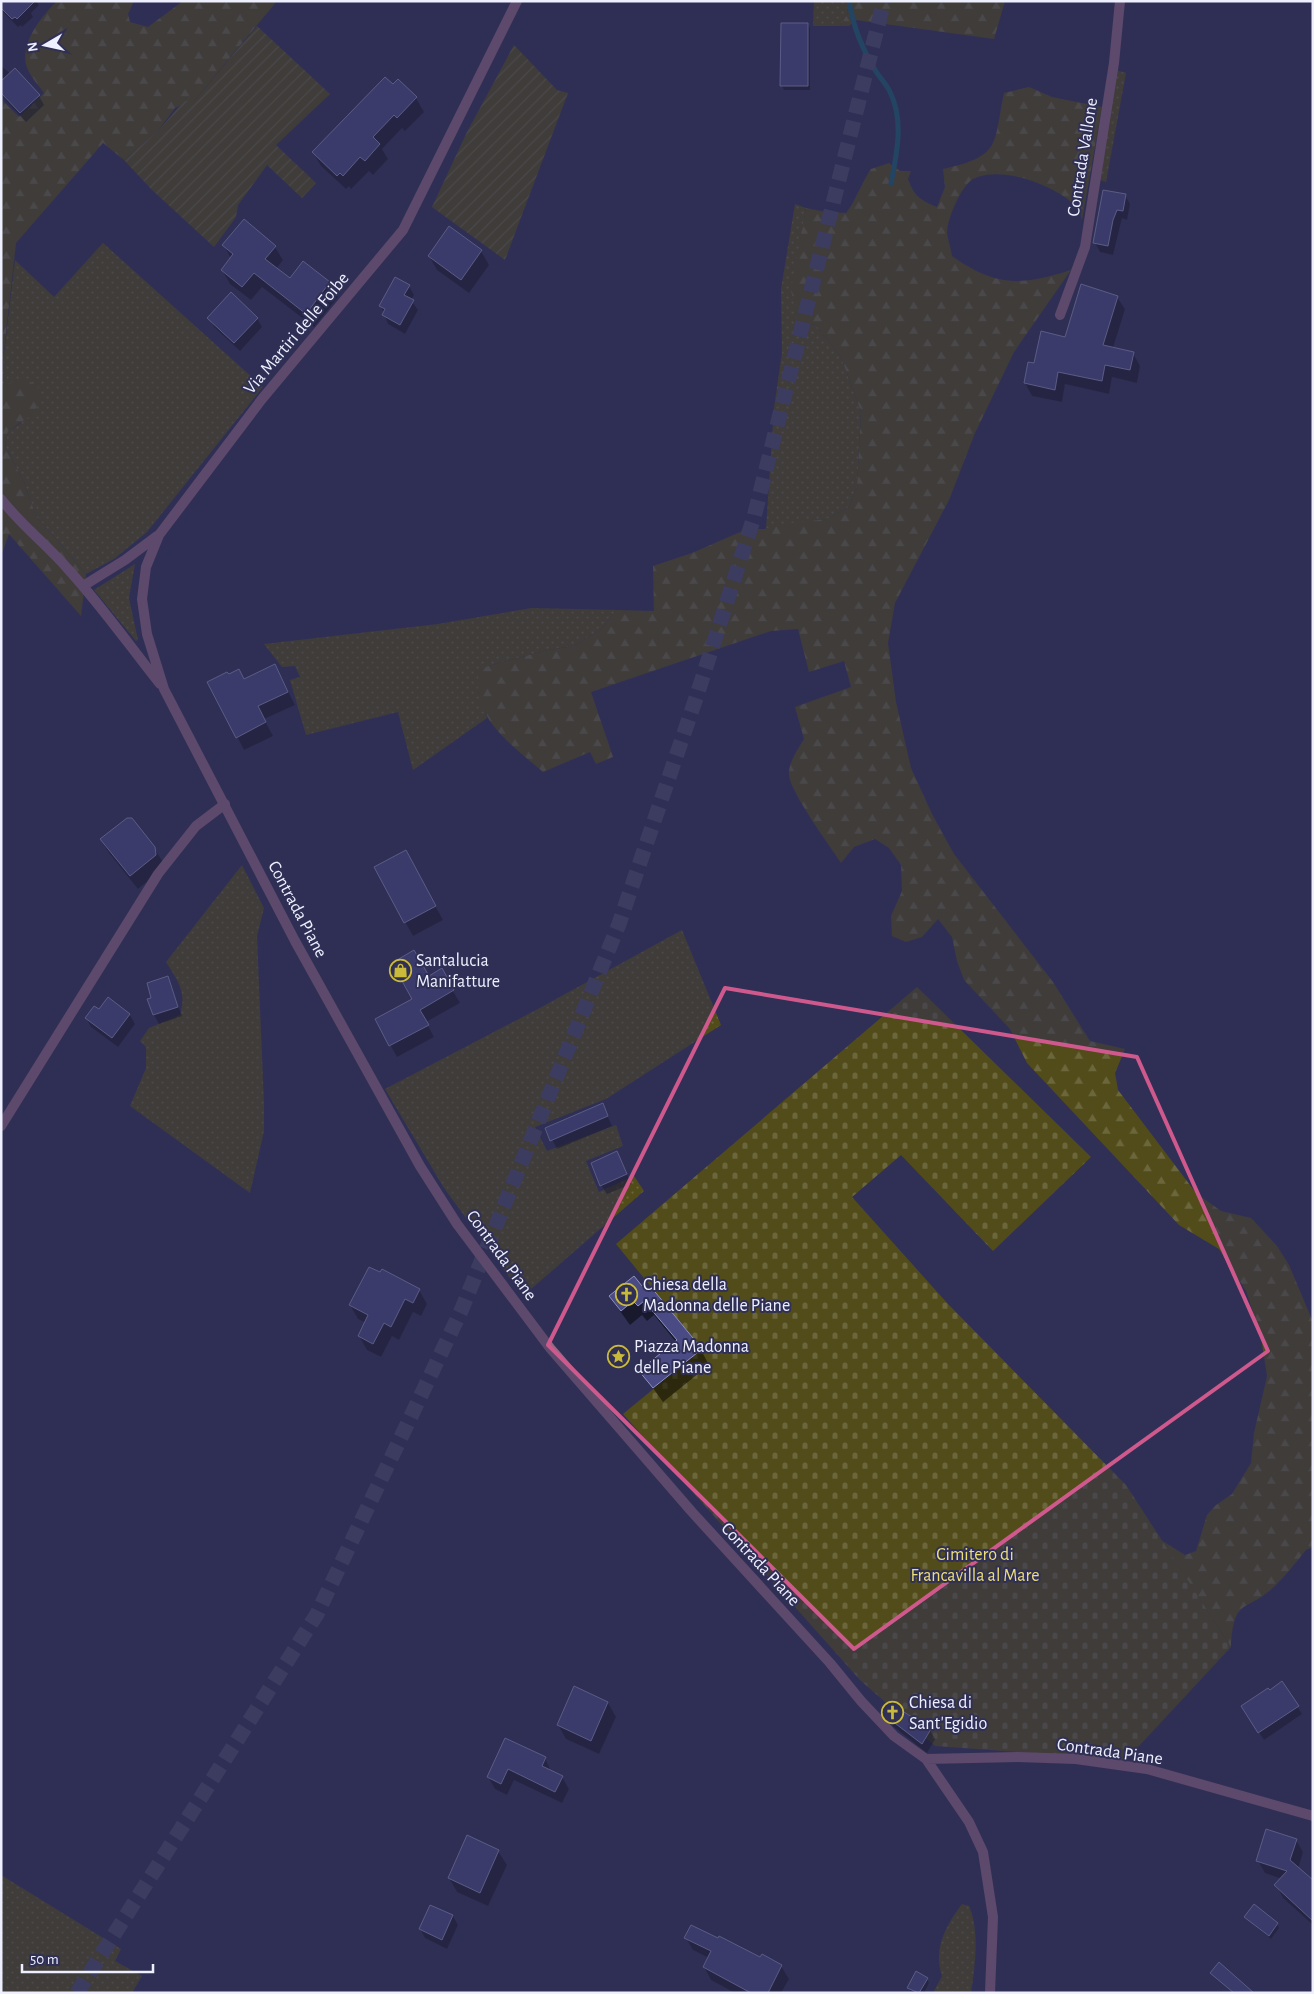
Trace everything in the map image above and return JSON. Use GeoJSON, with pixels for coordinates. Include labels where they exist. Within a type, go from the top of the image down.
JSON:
{"type":"FeatureCollection","features":[{"type":"Feature","properties":{"kind":"street","name":"Via Martiri delle Foibe"},"geometry":{"type":"LineString","coordinates":[[164,689],[147,634],[142,599],[146,567],[159,535],[262,399],[404,230],[517,1]]}},
{"type":"Feature","properties":{"kind":"street","name":"Contrada Vallone"},"geometry":{"type":"LineString","coordinates":[[1060,315],[1085,247],[1114,63],[1120,1]]}},
{"type":"Feature","properties":{"kind":"street"},"geometry":{"type":"LineString","coordinates":[[1,499],[16,518],[66,566],[164,689]]}},
{"type":"Feature","properties":{"kind":"street"},"geometry":{"type":"LineString","coordinates":[[83,586],[125,560],[159,535]]}},
{"type":"Feature","properties":{"kind":"street","name":"Contrada Piane"},"geometry":{"type":"LineString","coordinates":[[164,689],[226,804],[304,958],[420,1166],[457,1224],[540,1335],[616,1427],[830,1663],[867,1708],[894,1736],[926,1759],[969,1822],[983,1852],[993,1917],[990,1993]]}},
{"type":"Feature","properties":{"kind":"street"},"geometry":{"type":"LineString","coordinates":[[1,1126],[158,874],[196,826],[226,804]]}},
{"type":"Feature","properties":{"kind":"street","name":"Contrada Piane"},"geometry":{"type":"LineString","coordinates":[[926,1759],[1018,1757],[1076,1759],[1147,1769],[1313,1816]]}},
{"type":"Feature","properties":{"kind":"highlighted area"},"geometry":{"type":"Polygon","coordinates":[[[725,988],[1137,1057],[1268,1351],[854,1649],[548,1345],[725,988]]]}},
{"type":"Feature","properties":{"kind":"green space"},"geometry":{"type":"Polygon","coordinates":[[[57,1],[134,1],[128,14],[130,22],[148,27],[183,1],[277,1],[195,100],[175,108],[158,131],[124,160],[103,143],[16,243],[1,378],[1,99],[19,117],[44,93],[28,70],[25,61],[26,51],[32,32],[57,1]]]}},
{"type":"Feature","properties":{"kind":"green space"},"geometry":{"type":"Polygon","coordinates":[[[814,1],[847,1],[848,13],[840,26],[813,26],[814,1]]]}},
{"type":"Feature","properties":{"kind":"green space"},"geometry":{"type":"Polygon","coordinates":[[[847,1],[1005,1],[994,39],[856,20],[849,26],[840,26],[848,13],[847,1]]]}},
{"type":"Feature","properties":{"kind":"green space"},"geometry":{"type":"Polygon","coordinates":[[[257,26],[330,94],[276,145],[316,183],[302,198],[267,165],[238,205],[236,217],[214,247],[151,189],[124,160],[158,131],[184,101],[195,100],[257,26]]]}},
{"type":"Feature","properties":{"kind":"green space"},"geometry":{"type":"Polygon","coordinates":[[[514,45],[557,90],[568,93],[505,260],[432,207],[467,132],[514,45]]]}},
{"type":"Feature","properties":{"kind":"green space"},"geometry":{"type":"Polygon","coordinates":[[[1116,70],[1126,73],[1106,182],[1100,180],[1116,70]]]}},
{"type":"Feature","properties":{"kind":"green space"},"geometry":{"type":"Polygon","coordinates":[[[1029,87],[1052,97],[1102,107],[1082,220],[1076,206],[1055,191],[1028,179],[999,174],[985,175],[968,183],[952,212],[947,233],[952,256],[982,274],[1009,281],[1038,279],[1071,270],[1014,352],[975,433],[949,500],[895,603],[888,643],[896,702],[911,768],[933,816],[954,854],[1053,982],[1090,1041],[1125,1049],[1115,1073],[1118,1090],[1196,1193],[1221,1211],[1251,1218],[1277,1246],[1289,1265],[1313,1322],[1313,1547],[1306,1550],[1265,1595],[1238,1613],[1235,1620],[1231,1647],[1161,1540],[1185,1555],[1196,1551],[1207,1515],[1216,1505],[1232,1494],[1251,1463],[1254,1433],[1267,1376],[1261,1337],[1246,1291],[1219,1249],[1179,1225],[1027,1063],[1010,1029],[964,980],[957,961],[952,937],[938,919],[922,937],[906,942],[892,936],[891,916],[902,891],[901,865],[889,848],[875,839],[854,847],[841,863],[811,819],[796,794],[789,775],[792,761],[804,739],[795,707],[851,687],[844,661],[809,672],[798,629],[771,631],[591,692],[613,757],[596,764],[590,752],[543,772],[513,746],[494,726],[486,715],[478,690],[479,670],[548,650],[574,646],[601,629],[617,610],[654,611],[653,566],[692,553],[747,529],[765,529],[776,525],[827,519],[849,507],[857,487],[861,412],[841,357],[816,325],[798,324],[791,290],[806,208],[846,213],[871,169],[889,163],[900,171],[911,171],[908,179],[915,193],[922,200],[937,207],[945,187],[943,169],[976,159],[985,153],[991,146],[995,136],[1004,93],[1029,87]]]}},
{"type":"Feature","properties":{"kind":"green space"},"geometry":{"type":"Polygon","coordinates":[[[795,204],[806,208],[802,234],[798,324],[816,325],[841,357],[861,412],[857,487],[849,507],[827,519],[766,529],[774,408],[782,352],[781,289],[795,204]]]}},
{"type":"Feature","properties":{"kind":"green space"},"geometry":{"type":"Polygon","coordinates":[[[103,243],[263,387],[147,532],[114,559],[86,574],[36,516],[24,482],[5,446],[8,431],[21,423],[37,385],[19,382],[1,387],[1,378],[15,260],[54,297],[103,243]]]}},
{"type":"Feature","properties":{"kind":"green space"},"geometry":{"type":"Polygon","coordinates":[[[27,380],[37,385],[41,398],[33,414],[8,431],[5,446],[24,482],[36,516],[86,574],[81,616],[9,534],[1,556],[1,387],[15,381],[27,380]]]}},
{"type":"Feature","properties":{"kind":"green space"},"geometry":{"type":"Polygon","coordinates":[[[135,564],[129,598],[138,640],[136,641],[94,590],[135,564]]]}},
{"type":"Feature","properties":{"kind":"green space"},"geometry":{"type":"Polygon","coordinates":[[[532,608],[617,610],[601,629],[574,646],[548,650],[488,666],[478,690],[487,718],[413,770],[398,712],[306,735],[290,680],[300,677],[295,666],[282,667],[264,644],[438,624],[532,608]]]}},
{"type":"Feature","properties":{"kind":"green space"},"geometry":{"type":"Polygon","coordinates":[[[242,865],[264,908],[257,936],[264,1131],[250,1193],[130,1106],[146,1068],[146,1047],[140,1041],[149,1028],[180,1015],[182,1007],[182,993],[178,981],[166,962],[242,865]]]}},
{"type":"Feature","properties":{"kind":"green space"},"geometry":{"type":"Polygon","coordinates":[[[682,930],[721,1025],[606,1099],[535,1127],[547,1151],[616,1125],[623,1146],[586,1161],[599,1192],[634,1176],[644,1191],[523,1296],[444,1188],[385,1089],[536,1010],[682,930]]]}},
{"type":"Feature","properties":{"kind":"green space","name":"Cimitero di Francavilla al Mare"},"geometry":{"type":"Polygon","coordinates":[[[917,987],[1091,1157],[993,1251],[901,1155],[852,1197],[948,1304],[1126,1485],[1231,1647],[1126,1760],[935,1746],[860,1680],[623,1414],[702,1349],[616,1244],[917,987]]]}},
{"type":"Feature","properties":{"kind":"green space"},"geometry":{"type":"Polygon","coordinates":[[[1,1875],[121,1949],[115,1961],[142,1976],[132,1993],[1,1993],[1,1875]]]}},
{"type":"Feature","properties":{"kind":"green space"},"geometry":{"type":"Polygon","coordinates":[[[962,1904],[969,1906],[975,1926],[975,1960],[971,1993],[933,1993],[942,1976],[939,1957],[942,1939],[950,1921],[962,1904]]]}},
{"type":"Feature","properties":{"kind":"building"},"geometry":{"type":"Polygon","coordinates":[[[1,1],[35,1],[17,19],[15,17],[12,19],[1,8],[1,1]]]}},
{"type":"Feature","properties":{"kind":"building"},"geometry":{"type":"Polygon","coordinates":[[[781,23],[808,23],[808,86],[780,86],[781,23]]]}},
{"type":"Feature","properties":{"kind":"building"},"geometry":{"type":"Polygon","coordinates":[[[15,68],[40,95],[20,113],[1,93],[1,81],[15,68]]]}},
{"type":"Feature","properties":{"kind":"building"},"geometry":{"type":"Polygon","coordinates":[[[385,77],[393,84],[398,79],[417,97],[397,118],[394,115],[373,137],[380,144],[365,161],[360,157],[343,176],[340,173],[337,176],[312,152],[385,77]]]}},
{"type":"Feature","properties":{"kind":"building"},"geometry":{"type":"Polygon","coordinates":[[[1103,190],[1126,194],[1123,211],[1117,210],[1113,220],[1108,246],[1093,243],[1103,190]]]}},
{"type":"Feature","properties":{"kind":"building"},"geometry":{"type":"Polygon","coordinates":[[[244,219],[276,246],[265,259],[290,278],[303,261],[330,282],[306,314],[254,273],[242,287],[221,270],[233,254],[222,245],[244,219]]]}},
{"type":"Feature","properties":{"kind":"building"},"geometry":{"type":"Polygon","coordinates":[[[449,226],[482,250],[461,280],[428,256],[449,226]]]}},
{"type":"Feature","properties":{"kind":"building"},"geometry":{"type":"Polygon","coordinates":[[[395,277],[410,285],[404,295],[414,300],[400,325],[382,315],[385,309],[379,306],[395,277]]]}},
{"type":"Feature","properties":{"kind":"building"},"geometry":{"type":"Polygon","coordinates":[[[1081,284],[1118,296],[1103,345],[1134,352],[1130,370],[1105,365],[1102,381],[1058,372],[1055,390],[1024,383],[1028,362],[1034,363],[1041,331],[1065,337],[1081,284]]]}},
{"type":"Feature","properties":{"kind":"building"},"geometry":{"type":"Polygon","coordinates":[[[231,292],[258,318],[234,343],[207,318],[231,292]]]}},
{"type":"Feature","properties":{"kind":"building"},"geometry":{"type":"Polygon","coordinates":[[[275,664],[288,692],[258,706],[266,722],[236,738],[207,682],[227,672],[229,674],[239,669],[244,679],[275,664]]]}},
{"type":"Feature","properties":{"kind":"building"},"geometry":{"type":"Polygon","coordinates":[[[127,818],[132,818],[155,847],[156,855],[130,876],[100,839],[127,818]]]}},
{"type":"Feature","properties":{"kind":"building"},"geometry":{"type":"Polygon","coordinates":[[[406,850],[436,906],[404,923],[374,867],[406,850]]]}},
{"type":"Feature","properties":{"kind":"building"},"geometry":{"type":"Polygon","coordinates":[[[414,950],[429,976],[442,968],[454,990],[420,1010],[429,1025],[389,1046],[375,1019],[412,999],[392,963],[414,950]]]}},
{"type":"Feature","properties":{"kind":"building"},"geometry":{"type":"Polygon","coordinates":[[[168,976],[178,1007],[153,1015],[147,999],[151,998],[147,983],[168,976]]]}},
{"type":"Feature","properties":{"kind":"building"},"geometry":{"type":"Polygon","coordinates":[[[108,997],[130,1014],[112,1038],[85,1018],[94,1006],[99,1009],[108,997]]]}},
{"type":"Feature","properties":{"kind":"building"},"geometry":{"type":"Polygon","coordinates":[[[603,1103],[608,1116],[550,1141],[545,1128],[603,1103]]]}},
{"type":"Feature","properties":{"kind":"building"},"geometry":{"type":"Polygon","coordinates":[[[617,1151],[627,1174],[600,1186],[591,1163],[617,1151]]]}},
{"type":"Feature","properties":{"kind":"building"},"geometry":{"type":"Polygon","coordinates":[[[369,1267],[380,1272],[382,1269],[420,1289],[413,1303],[405,1299],[391,1327],[384,1323],[373,1344],[358,1336],[368,1315],[349,1305],[369,1267]]]}},
{"type":"Feature","properties":{"kind":"building"},"geometry":{"type":"Polygon","coordinates":[[[634,1276],[646,1291],[651,1287],[702,1349],[653,1388],[639,1371],[677,1340],[644,1301],[638,1306],[633,1301],[621,1311],[609,1296],[634,1276]]]}},
{"type":"Feature","properties":{"kind":"building"},"geometry":{"type":"Polygon","coordinates":[[[1282,1681],[1299,1706],[1258,1733],[1241,1706],[1282,1681]]]}},
{"type":"Feature","properties":{"kind":"building"},"geometry":{"type":"Polygon","coordinates":[[[574,1686],[608,1702],[591,1741],[557,1725],[574,1686]]]}},
{"type":"Feature","properties":{"kind":"building","name":"Chiesa di Sant'Egidio"},"geometry":{"type":"Polygon","coordinates":[[[888,1702],[931,1729],[922,1744],[883,1714],[888,1702]]]}},
{"type":"Feature","properties":{"kind":"building"},"geometry":{"type":"Polygon","coordinates":[[[505,1738],[546,1757],[542,1766],[563,1776],[555,1792],[508,1769],[501,1784],[487,1777],[505,1738]]]}},
{"type":"Feature","properties":{"kind":"building"},"geometry":{"type":"Polygon","coordinates":[[[1266,1829],[1297,1839],[1290,1860],[1313,1880],[1313,1921],[1274,1885],[1287,1871],[1256,1861],[1266,1829]]]}},
{"type":"Feature","properties":{"kind":"building"},"geometry":{"type":"Polygon","coordinates":[[[467,1835],[499,1850],[480,1893],[448,1878],[467,1835]]]}},
{"type":"Feature","properties":{"kind":"building"},"geometry":{"type":"Polygon","coordinates":[[[1254,1904],[1278,1923],[1269,1936],[1244,1917],[1254,1904]]]}},
{"type":"Feature","properties":{"kind":"building"},"geometry":{"type":"Polygon","coordinates":[[[430,1905],[453,1915],[442,1940],[419,1929],[430,1905]]]}},
{"type":"Feature","properties":{"kind":"building"},"geometry":{"type":"Polygon","coordinates":[[[691,1925],[718,1938],[719,1936],[760,1957],[762,1954],[782,1965],[768,1993],[751,1993],[703,1967],[711,1951],[684,1938],[691,1925]]]}},
{"type":"Feature","properties":{"kind":"building"},"geometry":{"type":"Polygon","coordinates":[[[1219,1962],[1254,1993],[1234,1993],[1210,1973],[1219,1962]]]}},
{"type":"Feature","properties":{"kind":"building"},"geometry":{"type":"Polygon","coordinates":[[[916,1971],[928,1978],[919,1993],[907,1988],[916,1971]]]}},
{"type":"Feature","properties":{"kind":"waterway"},"geometry":{"type":"LineString","coordinates":[[849,1],[853,20],[863,47],[877,73],[889,89],[897,114],[898,137],[891,183]]}},
{"type":"Feature","properties":{"kind":"tunnel"},"geometry":{"type":"LineString","coordinates":[[77,1993],[317,1614],[461,1311],[619,924],[696,698],[754,517],[884,1]]}},
{"type":"Feature","properties":{"kind":"place","name":"Santalucia Manifatture"},"geometry":{"type":"Point","coordinates":[400,970]}},
{"type":"Feature","properties":{"kind":"place","name":"Chiesa della Madonna delle Piane"},"geometry":{"type":"Point","coordinates":[627,1294]}},
{"type":"Feature","properties":{"kind":"place","name":"Piazza Madonna delle Piane"},"geometry":{"type":"Point","coordinates":[618,1356]}},
{"type":"Feature","properties":{"kind":"place","name":"Chiesa di Sant'Egidio"},"geometry":{"type":"Point","coordinates":[893,1712]}}]}
